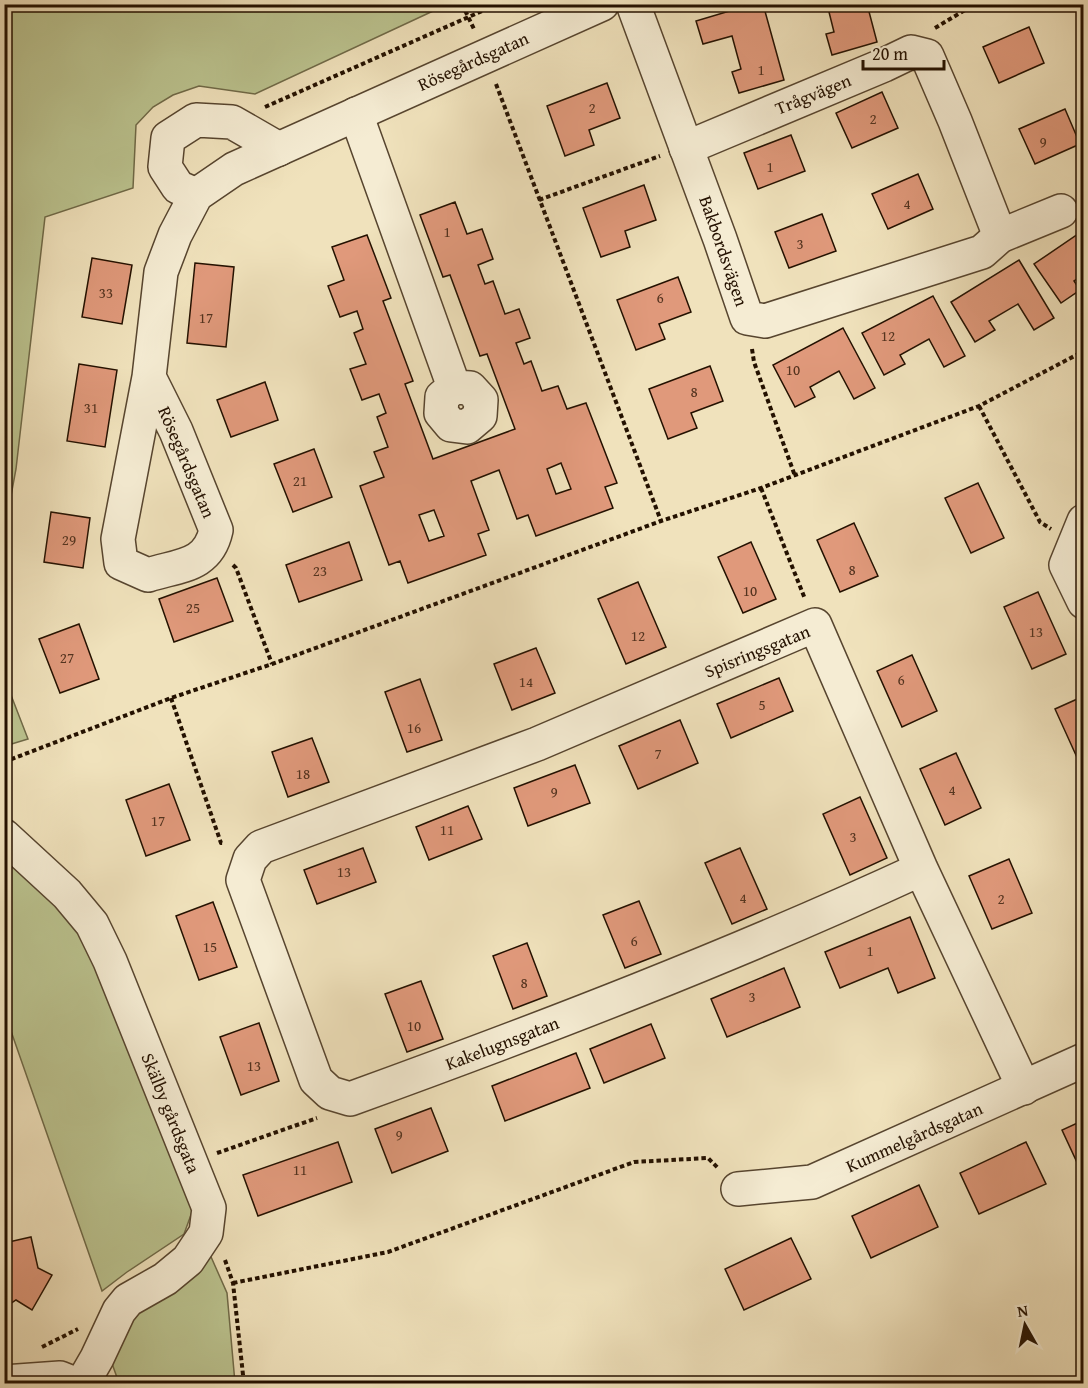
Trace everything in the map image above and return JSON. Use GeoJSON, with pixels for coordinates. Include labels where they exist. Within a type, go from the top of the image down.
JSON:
{"type":"FeatureCollection","features":[{"type":"Feature","properties":{"kind":"street","name":"Rösegårdsgatan"},"geometry":{"type":"LineString","coordinates":[[149,377],[176,431],[216,530],[213,543],[206,555],[192,562],[148,575],[121,563],[118,539],[149,377],[161,272],[175,235],[196,195],[234,169],[602,4]]}},
{"type":"Feature","properties":{"kind":"street","name":"Bakbordsvägen"},"geometry":{"type":"LineString","coordinates":[[633,4],[747,318],[765,321],[982,252],[1000,236],[1061,211]]}},
{"type":"Feature","properties":{"kind":"street","name":"Trågvägen"},"geometry":{"type":"LineString","coordinates":[[686,148],[911,52]]}},
{"type":"Feature","properties":{"kind":"street"},"geometry":{"type":"LineString","coordinates":[[911,52],[927,56],[1000,236]]}},
{"type":"Feature","properties":{"kind":"street"},"geometry":{"type":"LineString","coordinates":[[356,114],[454,387]]}},
{"type":"Feature","properties":{"kind":"street"},"geometry":{"type":"LineString","coordinates":[[196,195],[178,187],[165,167],[168,138],[196,120],[232,122],[279,148]]}},
{"type":"Feature","properties":{"kind":"street"},"geometry":{"type":"LineString","coordinates":[[1076,538],[1066,565],[1083,602]]}},
{"type":"Feature","properties":{"kind":"street","name":"Spisringsgatan"},"geometry":{"type":"LineString","coordinates":[[260,847],[537,744],[815,625],[921,869],[1024,1088]]}},
{"type":"Feature","properties":{"kind":"street","name":"Skälby gårdsgata"},"geometry":{"type":"LineString","coordinates":[[4,836],[68,894],[92,924],[110,961],[208,1208],[206,1233]]}},
{"type":"Feature","properties":{"kind":"street"},"geometry":{"type":"LineString","coordinates":[[260,847],[250,859],[243,880],[316,1080],[330,1093]]}},
{"type":"Feature","properties":{"kind":"street","name":"Kakelugnsgatan"},"geometry":{"type":"LineString","coordinates":[[330,1093],[350,1099],[518,1038],[630,994],[921,869]]}},
{"type":"Feature","properties":{"kind":"street","name":"Kummelgårdsgatan"},"geometry":{"type":"LineString","coordinates":[[738,1189],[812,1182],[1083,1060]]}},
{"type":"Feature","properties":{"kind":"street"},"geometry":{"type":"LineString","coordinates":[[82,1383],[97,1358],[119,1311],[128,1300],[165,1279],[189,1260],[206,1233]]}},
{"type":"Feature","properties":{"kind":"street"},"geometry":{"type":"LineString","coordinates":[[4,1382],[60,1378],[75,1383]]}},
{"type":"Feature","properties":{"kind":"path"},"geometry":{"type":"LineString","coordinates":[[462,4],[470,17],[661,521]]}},
{"type":"Feature","properties":{"kind":"path"},"geometry":{"type":"LineString","coordinates":[[232,122],[498,4]]}},
{"type":"Feature","properties":{"kind":"path"},"geometry":{"type":"LineString","coordinates":[[911,52],[929,32],[975,4]]}},
{"type":"Feature","properties":{"kind":"path"},"geometry":{"type":"LineString","coordinates":[[539,200],[686,148]]}},
{"type":"Feature","properties":{"kind":"path"},"geometry":{"type":"LineString","coordinates":[[747,318],[754,362],[795,476]]}},
{"type":"Feature","properties":{"kind":"path"},"geometry":{"type":"LineString","coordinates":[[4,762],[171,698],[272,664],[661,521],[795,476],[979,406],[1083,351]]}},
{"type":"Feature","properties":{"kind":"path"},"geometry":{"type":"LineString","coordinates":[[979,406],[1040,522],[1076,538]]}},
{"type":"Feature","properties":{"kind":"path"},"geometry":{"type":"LineString","coordinates":[[761,488],[815,625]]}},
{"type":"Feature","properties":{"kind":"path"},"geometry":{"type":"LineString","coordinates":[[213,543],[236,568],[272,664]]}},
{"type":"Feature","properties":{"kind":"path"},"geometry":{"type":"LineString","coordinates":[[171,698],[221,843],[260,847]]}},
{"type":"Feature","properties":{"kind":"path"},"geometry":{"type":"LineString","coordinates":[[190,1162],[317,1119],[330,1093]]}},
{"type":"Feature","properties":{"kind":"path"},"geometry":{"type":"LineString","coordinates":[[233,1283],[388,1252],[634,1162],[708,1158],[738,1189]]}},
{"type":"Feature","properties":{"kind":"path"},"geometry":{"type":"LineString","coordinates":[[206,1233],[220,1246],[233,1283],[244,1383]]}},
{"type":"Feature","properties":{"kind":"path"},"geometry":{"type":"LineString","coordinates":[[35,1350],[119,1311]]}},
{"type":"Feature","properties":{"kind":"green space"},"geometry":{"type":"Polygon","coordinates":[[[5,4],[446,5],[255,94],[199,86],[173,95],[153,107],[136,125],[133,188],[45,217],[16,469],[5,528],[5,4]]]}},
{"type":"Feature","properties":{"kind":"green space"},"geometry":{"type":"Polygon","coordinates":[[[4,677],[28,739],[5,746],[4,746],[4,677]]]}},
{"type":"Feature","properties":{"kind":"green space"},"geometry":{"type":"Polygon","coordinates":[[[4,859],[38,885],[80,932],[181,1166],[192,1212],[184,1234],[102,1291],[5,1014],[4,859]]]}},
{"type":"Feature","properties":{"kind":"green space"},"geometry":{"type":"Polygon","coordinates":[[[208,1250],[227,1293],[235,1383],[119,1383],[110,1358],[133,1309],[208,1250]]]}},
{"type":"Feature","properties":{"kind":"building"},"geometry":{"type":"Polygon","coordinates":[[[753,4],[763,4],[784,80],[739,93],[732,72],[741,69],[732,36],[703,44],[696,21],[753,4]]]}},
{"type":"Feature","properties":{"kind":"building"},"geometry":{"type":"Polygon","coordinates":[[[827,4],[867,4],[877,42],[832,55],[826,34],[834,32],[827,4]]]}},
{"type":"Feature","properties":{"kind":"building"},"geometry":{"type":"Polygon","coordinates":[[[1029,27],[1044,63],[999,83],[983,47],[1029,27]]]}},
{"type":"Feature","properties":{"kind":"building"},"geometry":{"type":"Polygon","coordinates":[[[607,83],[620,118],[589,130],[594,145],[565,156],[547,106],[607,83]]]}},
{"type":"Feature","properties":{"kind":"building"},"geometry":{"type":"Polygon","coordinates":[[[882,92],[898,128],[852,148],[836,113],[882,92]]]}},
{"type":"Feature","properties":{"kind":"building"},"geometry":{"type":"Polygon","coordinates":[[[1065,109],[1080,144],[1035,164],[1019,129],[1065,109]]]}},
{"type":"Feature","properties":{"kind":"building"},"geometry":{"type":"Polygon","coordinates":[[[791,135],[805,171],[758,189],[744,153],[791,135]]]}},
{"type":"Feature","properties":{"kind":"building"},"geometry":{"type":"Polygon","coordinates":[[[918,174],[933,209],[888,229],[872,194],[918,174]]]}},
{"type":"Feature","properties":{"kind":"building"},"geometry":{"type":"Polygon","coordinates":[[[644,185],[656,220],[625,231],[630,247],[601,257],[583,208],[644,185]]]}},
{"type":"Feature","properties":{"kind":"building"},"geometry":{"type":"Polygon","coordinates":[[[455,202],[467,234],[482,229],[493,259],[478,265],[485,284],[493,281],[505,314],[519,309],[530,338],[516,343],[524,364],[531,361],[542,391],[558,386],[567,409],[586,403],[617,483],[605,487],[613,508],[536,536],[528,515],[517,519],[499,470],[471,481],[489,530],[478,534],[486,555],[408,583],[400,561],[389,565],[360,486],[384,477],[374,452],[388,447],[377,417],[386,413],[379,394],[362,400],[350,369],[366,364],[354,333],[363,329],[357,311],[340,317],[328,286],[344,280],[332,247],[367,235],[391,298],[383,301],[413,381],[405,384],[433,459],[515,429],[487,354],[480,356],[450,275],[443,277],[420,215],[455,202]],[[561,463],[547,469],[556,494],[571,489],[561,463]],[[434,510],[419,515],[429,541],[444,536],[434,510]]]}},
{"type":"Feature","properties":{"kind":"building"},"geometry":{"type":"Polygon","coordinates":[[[822,214],[836,251],[789,268],[775,232],[822,214]]]}},
{"type":"Feature","properties":{"kind":"building"},"geometry":{"type":"Polygon","coordinates":[[[1084,230],[1084,274],[1074,281],[1080,290],[1061,303],[1034,264],[1084,230]]]}},
{"type":"Feature","properties":{"kind":"building"},"geometry":{"type":"Polygon","coordinates":[[[92,258],[132,265],[122,324],[82,317],[92,258]]]}},
{"type":"Feature","properties":{"kind":"building"},"geometry":{"type":"Polygon","coordinates":[[[1019,260],[1054,318],[1034,330],[1018,304],[989,321],[995,330],[975,342],[951,302],[1019,260]]]}},
{"type":"Feature","properties":{"kind":"building"},"geometry":{"type":"Polygon","coordinates":[[[195,263],[234,267],[226,347],[187,343],[195,263]]]}},
{"type":"Feature","properties":{"kind":"building"},"geometry":{"type":"Polygon","coordinates":[[[678,277],[691,312],[659,324],[665,339],[636,350],[617,300],[678,277]]]}},
{"type":"Feature","properties":{"kind":"building"},"geometry":{"type":"Polygon","coordinates":[[[933,296],[965,356],[944,367],[929,339],[900,355],[905,364],[884,375],[862,333],[933,296]]]}},
{"type":"Feature","properties":{"kind":"building"},"geometry":{"type":"Polygon","coordinates":[[[843,328],[875,388],[854,399],[839,371],[810,387],[815,397],[795,407],[773,365],[843,328]]]}},
{"type":"Feature","properties":{"kind":"building"},"geometry":{"type":"Polygon","coordinates":[[[79,364],[117,370],[105,447],[67,441],[79,364]]]}},
{"type":"Feature","properties":{"kind":"building"},"geometry":{"type":"Polygon","coordinates":[[[710,366],[723,401],[691,413],[697,428],[668,439],[649,389],[710,366]]]}},
{"type":"Feature","properties":{"kind":"building"},"geometry":{"type":"Polygon","coordinates":[[[265,382],[278,420],[231,437],[217,400],[265,382]]]}},
{"type":"Feature","properties":{"kind":"building"},"geometry":{"type":"Polygon","coordinates":[[[314,449],[332,497],[293,512],[274,464],[314,449]]]}},
{"type":"Feature","properties":{"kind":"building"},"geometry":{"type":"Polygon","coordinates":[[[978,483],[1004,538],[971,553],[945,498],[978,483]]]}},
{"type":"Feature","properties":{"kind":"building"},"geometry":{"type":"Polygon","coordinates":[[[51,512],[90,518],[83,568],[44,562],[51,512]]]}},
{"type":"Feature","properties":{"kind":"building"},"geometry":{"type":"Polygon","coordinates":[[[854,523],[878,576],[840,592],[817,540],[854,523]]]}},
{"type":"Feature","properties":{"kind":"building"},"geometry":{"type":"Polygon","coordinates":[[[349,542],[362,580],[299,602],[286,565],[349,542]]]}},
{"type":"Feature","properties":{"kind":"building"},"geometry":{"type":"Polygon","coordinates":[[[751,542],[776,599],[743,613],[718,557],[751,542]]]}},
{"type":"Feature","properties":{"kind":"building"},"geometry":{"type":"Polygon","coordinates":[[[217,578],[233,621],[174,642],[159,599],[217,578]]]}},
{"type":"Feature","properties":{"kind":"building"},"geometry":{"type":"Polygon","coordinates":[[[638,582],[666,647],[626,664],[598,599],[638,582]]]}},
{"type":"Feature","properties":{"kind":"building"},"geometry":{"type":"Polygon","coordinates":[[[1038,592],[1066,654],[1032,669],[1004,607],[1038,592]]]}},
{"type":"Feature","properties":{"kind":"building"},"geometry":{"type":"Polygon","coordinates":[[[79,624],[99,679],[60,693],[39,639],[79,624]]]}},
{"type":"Feature","properties":{"kind":"building"},"geometry":{"type":"Polygon","coordinates":[[[536,648],[555,693],[512,710],[494,664],[536,648]]]}},
{"type":"Feature","properties":{"kind":"building"},"geometry":{"type":"Polygon","coordinates":[[[912,655],[937,711],[902,727],[877,671],[912,655]]]}},
{"type":"Feature","properties":{"kind":"building"},"geometry":{"type":"Polygon","coordinates":[[[779,678],[793,711],[731,738],[717,704],[779,678]]]}},
{"type":"Feature","properties":{"kind":"building"},"geometry":{"type":"Polygon","coordinates":[[[420,679],[442,740],[407,752],[385,692],[420,679]]]}},
{"type":"Feature","properties":{"kind":"building"},"geometry":{"type":"Polygon","coordinates":[[[1084,696],[1084,762],[1080,764],[1055,709],[1084,696]]]}},
{"type":"Feature","properties":{"kind":"building"},"geometry":{"type":"Polygon","coordinates":[[[680,720],[698,763],[638,789],[619,746],[680,720]]]}},
{"type":"Feature","properties":{"kind":"building"},"geometry":{"type":"Polygon","coordinates":[[[312,738],[329,782],[288,797],[272,752],[312,738]]]}},
{"type":"Feature","properties":{"kind":"building"},"geometry":{"type":"Polygon","coordinates":[[[956,753],[981,808],[945,825],[920,769],[956,753]]]}},
{"type":"Feature","properties":{"kind":"building"},"geometry":{"type":"Polygon","coordinates":[[[575,765],[590,803],[528,826],[514,788],[575,765]]]}},
{"type":"Feature","properties":{"kind":"building"},"geometry":{"type":"Polygon","coordinates":[[[169,784],[190,840],[146,856],[126,800],[169,784]]]}},
{"type":"Feature","properties":{"kind":"building"},"geometry":{"type":"Polygon","coordinates":[[[860,797],[887,858],[850,875],[823,814],[860,797]]]}},
{"type":"Feature","properties":{"kind":"building"},"geometry":{"type":"Polygon","coordinates":[[[468,806],[482,839],[429,860],[416,827],[468,806]]]}},
{"type":"Feature","properties":{"kind":"building"},"geometry":{"type":"Polygon","coordinates":[[[363,848],[376,882],[317,904],[304,870],[363,848]]]}},
{"type":"Feature","properties":{"kind":"building"},"geometry":{"type":"Polygon","coordinates":[[[740,848],[767,909],[732,924],[705,863],[740,848]]]}},
{"type":"Feature","properties":{"kind":"building"},"geometry":{"type":"Polygon","coordinates":[[[1009,859],[1032,913],[992,929],[969,876],[1009,859]]]}},
{"type":"Feature","properties":{"kind":"building"},"geometry":{"type":"Polygon","coordinates":[[[639,901],[661,954],[625,968],[603,915],[639,901]]]}},
{"type":"Feature","properties":{"kind":"building"},"geometry":{"type":"Polygon","coordinates":[[[213,902],[237,967],[199,980],[176,916],[213,902]]]}},
{"type":"Feature","properties":{"kind":"building"},"geometry":{"type":"Polygon","coordinates":[[[910,917],[935,978],[898,993],[888,968],[840,988],[825,952],[910,917]]]}},
{"type":"Feature","properties":{"kind":"building"},"geometry":{"type":"Polygon","coordinates":[[[527,943],[547,996],[513,1009],[493,956],[527,943]]]}},
{"type":"Feature","properties":{"kind":"building"},"geometry":{"type":"Polygon","coordinates":[[[784,968],[800,1007],[727,1037],[711,999],[784,968]]]}},
{"type":"Feature","properties":{"kind":"building"},"geometry":{"type":"Polygon","coordinates":[[[421,981],[443,1039],[407,1052],[385,994],[421,981]]]}},
{"type":"Feature","properties":{"kind":"building"},"geometry":{"type":"Polygon","coordinates":[[[259,1023],[279,1081],[241,1095],[220,1037],[259,1023]]]}},
{"type":"Feature","properties":{"kind":"building"},"geometry":{"type":"Polygon","coordinates":[[[651,1024],[665,1058],[604,1083],[590,1049],[651,1024]]]}},
{"type":"Feature","properties":{"kind":"building"},"geometry":{"type":"Polygon","coordinates":[[[576,1053],[590,1088],[505,1121],[492,1086],[576,1053]]]}},
{"type":"Feature","properties":{"kind":"building"},"geometry":{"type":"Polygon","coordinates":[[[431,1108],[448,1151],[392,1173],[375,1129],[431,1108]]]}},
{"type":"Feature","properties":{"kind":"building"},"geometry":{"type":"Polygon","coordinates":[[[1084,1120],[1084,1170],[1081,1171],[1062,1130],[1084,1120]]]}},
{"type":"Feature","properties":{"kind":"building"},"geometry":{"type":"Polygon","coordinates":[[[338,1142],[352,1182],[258,1216],[243,1175],[338,1142]]]}},
{"type":"Feature","properties":{"kind":"building"},"geometry":{"type":"Polygon","coordinates":[[[1026,1142],[1046,1184],[979,1214],[960,1173],[1026,1142]]]}},
{"type":"Feature","properties":{"kind":"building"},"geometry":{"type":"Polygon","coordinates":[[[919,1185],[938,1227],[871,1258],[852,1216],[919,1185]]]}},
{"type":"Feature","properties":{"kind":"building"},"geometry":{"type":"Polygon","coordinates":[[[31,1237],[38,1268],[52,1275],[32,1310],[16,1300],[4,1308],[4,1243],[31,1237]]]}},
{"type":"Feature","properties":{"kind":"building"},"geometry":{"type":"Polygon","coordinates":[[[791,1238],[811,1279],[744,1310],[725,1269],[791,1238]]]}}]}
